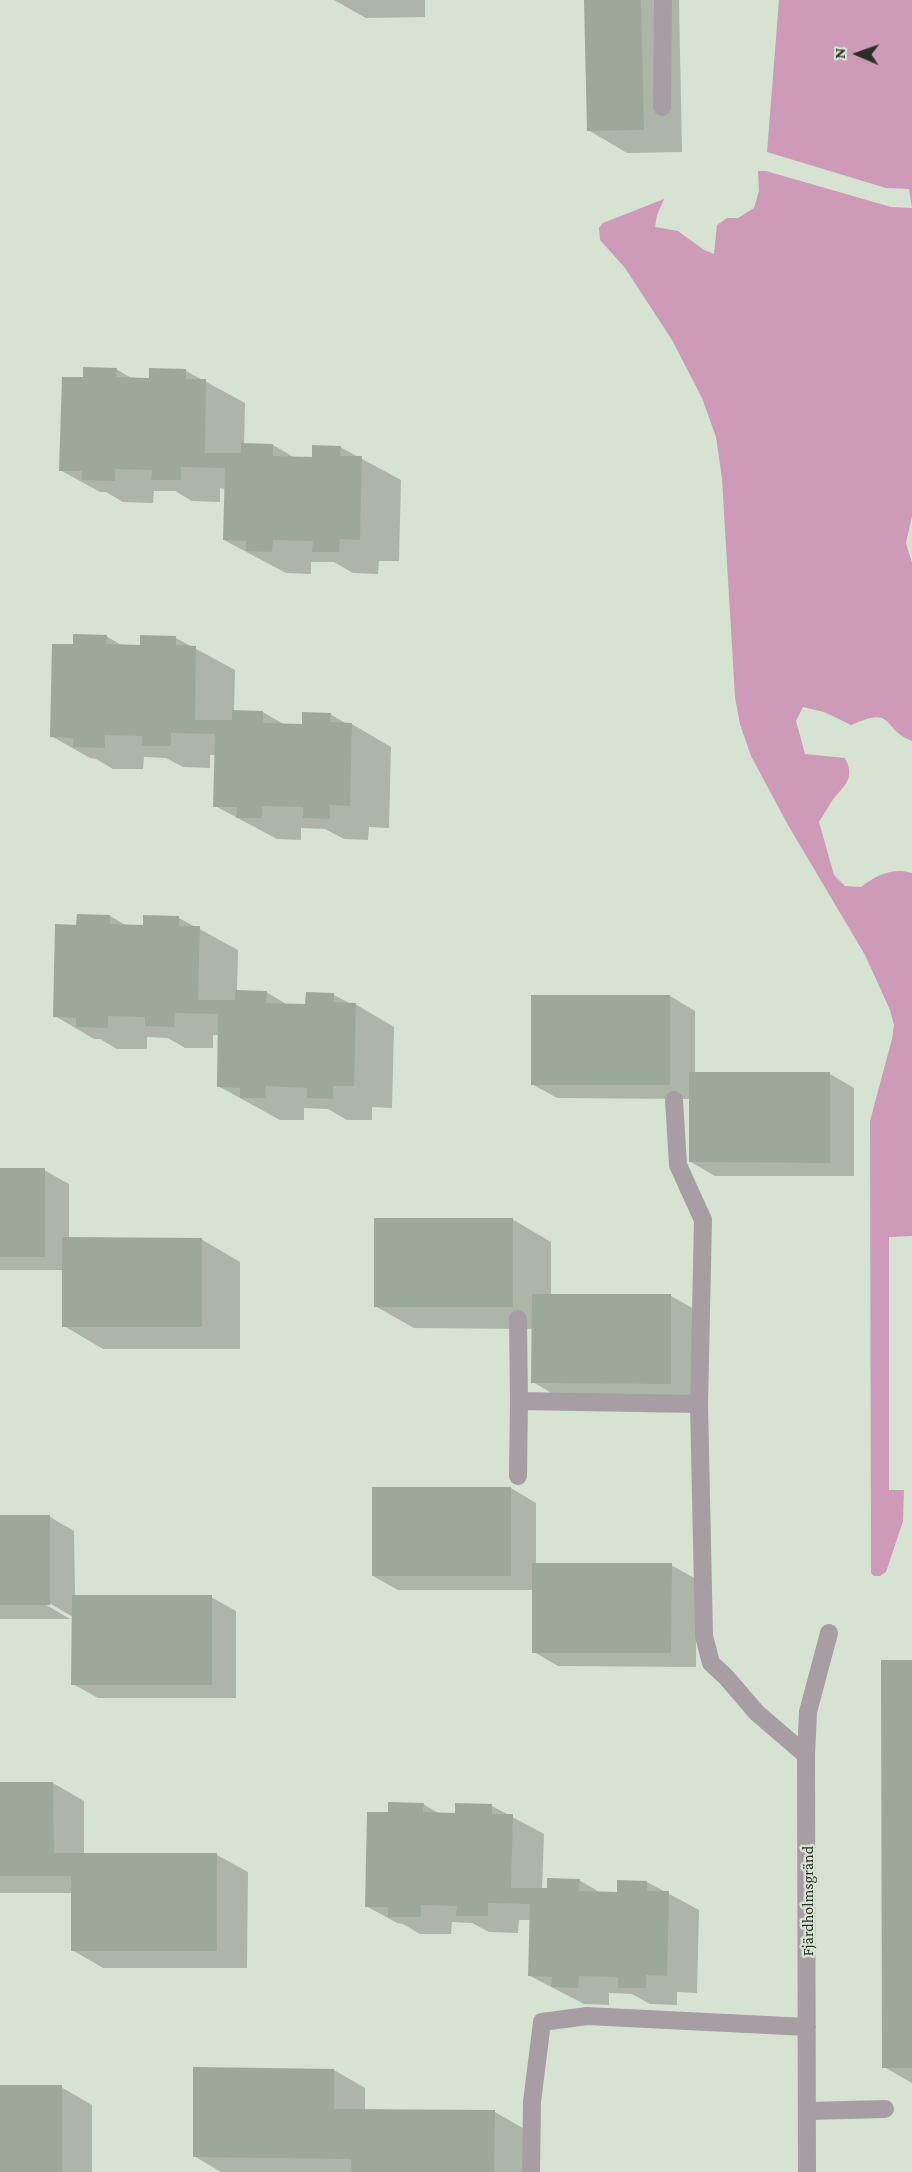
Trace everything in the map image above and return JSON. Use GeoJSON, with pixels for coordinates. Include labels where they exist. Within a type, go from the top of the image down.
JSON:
{"type":"FeatureCollection","features":[{"type":"Feature","properties":{"kind":"street"},"geometry":{"type":"LineString","coordinates":[[662,107],[663,0]]}},
{"type":"Feature","properties":{"kind":"street"},"geometry":{"type":"LineString","coordinates":[[674,1100],[678,1165],[703,1220],[699,1404],[704,1636],[711,1663],[757,1713],[806,1755]]}},
{"type":"Feature","properties":{"kind":"street"},"geometry":{"type":"LineString","coordinates":[[518,1319],[518,1476]]}},
{"type":"Feature","properties":{"kind":"street"},"geometry":{"type":"LineString","coordinates":[[519,1401],[699,1404]]}},
{"type":"Feature","properties":{"kind":"street","name":"Fjärdholmsgränd"},"geometry":{"type":"LineString","coordinates":[[807,2172],[806,1755],[808,1712],[829,1633]]}},
{"type":"Feature","properties":{"kind":"street"},"geometry":{"type":"LineString","coordinates":[[531,2172],[532,2102],[542,2022],[587,2016],[807,2027]]}},
{"type":"Feature","properties":{"kind":"street"},"geometry":{"type":"LineString","coordinates":[[808,2111],[885,2109]]}},
{"type":"Feature","properties":{"kind":"shaded area"},"geometry":{"type":"Polygon","coordinates":[[[779,0],[912,0],[912,208],[909,189],[886,188],[767,152],[779,0]]]}},
{"type":"Feature","properties":{"kind":"shaded area"},"geometry":{"type":"Polygon","coordinates":[[[758,171],[766,171],[891,207],[912,208],[912,516],[906,543],[912,563],[912,741],[902,736],[882,718],[865,719],[851,725],[824,712],[803,707],[796,721],[805,754],[845,758],[848,765],[847,781],[819,822],[834,875],[845,886],[861,887],[885,873],[905,871],[912,873],[912,1236],[889,1237],[889,1490],[904,1490],[903,1521],[886,1572],[880,1576],[874,1576],[871,1573],[870,1121],[894,1025],[890,1010],[865,955],[788,825],[751,756],[740,724],[735,697],[722,479],[716,437],[702,398],[672,340],[625,268],[600,240],[599,228],[603,223],[664,199],[655,227],[678,231],[704,250],[714,254],[717,225],[727,218],[738,218],[754,208],[759,191],[758,171]]]}},
{"type":"Feature","properties":{"kind":"building"},"geometry":{"type":"Polygon","coordinates":[[[584,0],[641,0],[644,130],[587,131],[584,0]]]}},
{"type":"Feature","properties":{"kind":"building"},"geometry":{"type":"Polygon","coordinates":[[[83,367],[117,368],[116,377],[149,378],[149,368],[186,369],[186,379],[206,379],[205,453],[241,453],[241,443],[273,444],[273,456],[312,457],[312,445],[341,446],[340,456],[362,456],[360,540],[340,539],[339,552],[312,552],[313,541],[273,540],[272,552],[246,551],[246,541],[223,540],[225,468],[181,467],[181,480],[151,480],[152,470],[115,469],[115,481],[82,480],[82,471],[59,471],[62,377],[83,377],[83,367]]]}},
{"type":"Feature","properties":{"kind":"building"},"geometry":{"type":"Polygon","coordinates":[[[73,634],[107,635],[106,644],[140,645],[140,635],[176,636],[176,645],[196,646],[195,720],[232,720],[232,710],[263,711],[263,723],[302,724],[302,712],[331,713],[330,722],[352,723],[350,806],[330,805],[330,819],[303,818],[303,807],[262,806],[262,818],[236,818],[237,807],[213,807],[215,734],[171,733],[171,746],[142,746],[142,736],[105,735],[105,748],[73,747],[73,738],[50,737],[52,644],[73,644],[73,634]]]}},
{"type":"Feature","properties":{"kind":"building"},"geometry":{"type":"Polygon","coordinates":[[[77,914],[110,915],[110,924],[143,925],[143,915],[179,916],[179,926],[200,926],[198,1000],[235,1000],[235,990],[267,991],[266,1003],[305,1004],[306,992],[334,993],[334,1002],[356,1003],[354,1086],[333,1086],[333,1099],[307,1098],[307,1088],[265,1086],[266,1098],[240,1098],[240,1088],[217,1087],[218,1014],[175,1013],[174,1027],[145,1026],[145,1017],[108,1016],[108,1028],[76,1027],[76,1018],[53,1017],[55,924],[76,925],[77,914]]]}},
{"type":"Feature","properties":{"kind":"building"},"geometry":{"type":"Polygon","coordinates":[[[531,995],[670,995],[670,1085],[531,1085],[531,995]]]}},
{"type":"Feature","properties":{"kind":"building"},"geometry":{"type":"Polygon","coordinates":[[[689,1072],[830,1072],[830,1163],[689,1162],[689,1072]]]}},
{"type":"Feature","properties":{"kind":"building"},"geometry":{"type":"Polygon","coordinates":[[[0,1168],[45,1168],[45,1257],[0,1257],[0,1168]]]}},
{"type":"Feature","properties":{"kind":"building"},"geometry":{"type":"Polygon","coordinates":[[[374,1218],[513,1218],[513,1307],[374,1307],[374,1218]]]}},
{"type":"Feature","properties":{"kind":"building"},"geometry":{"type":"Polygon","coordinates":[[[62,1237],[202,1238],[202,1327],[62,1327],[62,1237]]]}},
{"type":"Feature","properties":{"kind":"building"},"geometry":{"type":"Polygon","coordinates":[[[532,1294],[671,1294],[671,1384],[531,1383],[532,1294]]]}},
{"type":"Feature","properties":{"kind":"building"},"geometry":{"type":"Polygon","coordinates":[[[372,1487],[511,1487],[511,1576],[372,1576],[372,1487]]]}},
{"type":"Feature","properties":{"kind":"building"},"geometry":{"type":"Polygon","coordinates":[[[0,1515],[50,1515],[50,1605],[0,1605],[0,1515]]]}},
{"type":"Feature","properties":{"kind":"building"},"geometry":{"type":"Polygon","coordinates":[[[532,1563],[672,1563],[671,1653],[532,1653],[532,1563]]]}},
{"type":"Feature","properties":{"kind":"building"},"geometry":{"type":"Polygon","coordinates":[[[72,1595],[212,1595],[212,1685],[71,1685],[72,1595]]]}},
{"type":"Feature","properties":{"kind":"building"},"geometry":{"type":"Polygon","coordinates":[[[881,1660],[912,1660],[912,2068],[882,2068],[881,1660]]]}},
{"type":"Feature","properties":{"kind":"building"},"geometry":{"type":"Polygon","coordinates":[[[0,1782],[53,1782],[54,1853],[217,1853],[217,1951],[71,1951],[71,1876],[0,1876],[0,1782]]]}},
{"type":"Feature","properties":{"kind":"building"},"geometry":{"type":"Polygon","coordinates":[[[388,1802],[424,1803],[423,1812],[455,1813],[455,1803],[492,1804],[492,1814],[513,1814],[511,1888],[547,1888],[547,1878],[580,1879],[579,1891],[617,1892],[617,1880],[647,1881],[647,1891],[669,1891],[667,1976],[646,1975],[646,1988],[618,1988],[618,1977],[579,1976],[578,1988],[551,1987],[552,1977],[528,1976],[530,1904],[488,1903],[488,1916],[456,1916],[457,1906],[421,1905],[421,1917],[388,1917],[388,1907],[365,1907],[367,1812],[388,1812],[388,1802]]]}},
{"type":"Feature","properties":{"kind":"building"},"geometry":{"type":"Polygon","coordinates":[[[193,2067],[334,2069],[334,2109],[495,2110],[494,2172],[351,2172],[351,2159],[193,2157],[193,2067]]]}},
{"type":"Feature","properties":{"kind":"building"},"geometry":{"type":"Polygon","coordinates":[[[0,2085],[62,2085],[62,2172],[0,2172],[0,2085]]]}}]}
